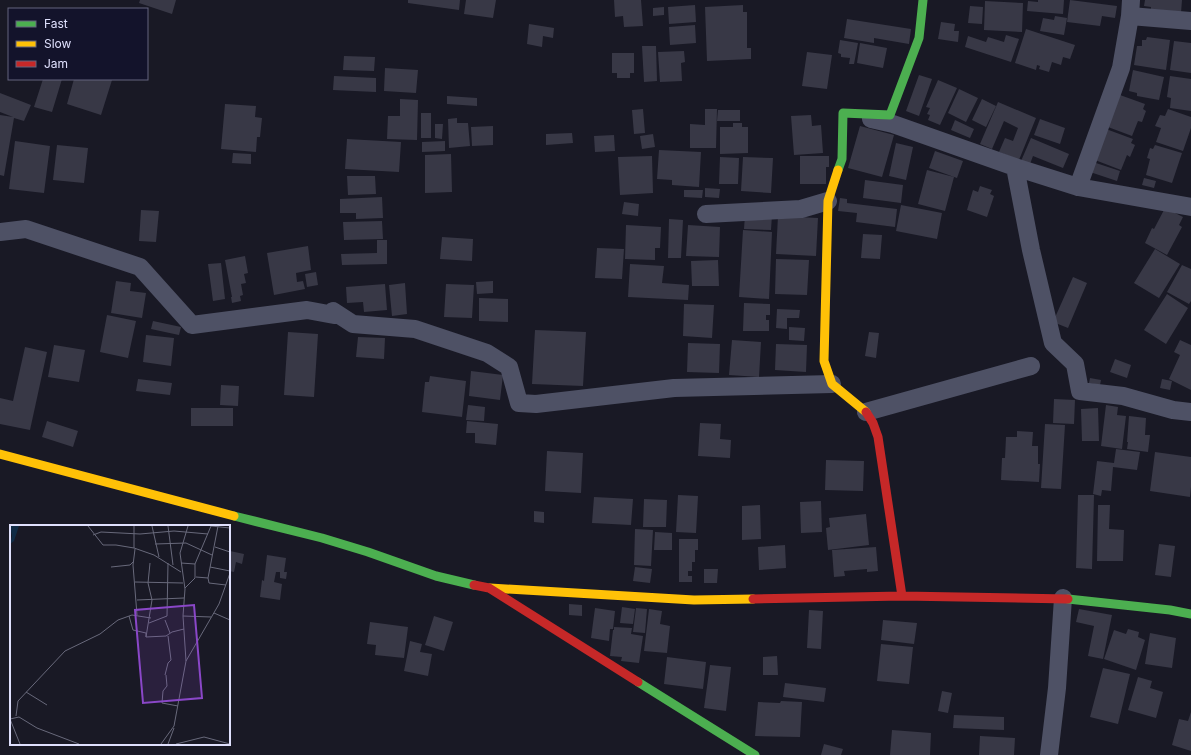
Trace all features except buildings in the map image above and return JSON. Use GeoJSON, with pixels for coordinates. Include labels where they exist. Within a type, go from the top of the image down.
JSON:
{"type":"FeatureCollection","features":[{"type":"Feature","properties":{"kind":"street"},"geometry":{"type":"LineString","coordinates":[[843,113],[890,115],[919,38],[923,0]]}},
{"type":"Feature","properties":{"kind":"street"},"geometry":{"type":"LineString","coordinates":[[1078,187],[1121,68],[1131,8],[1191,21]]}},
{"type":"Feature","properties":{"kind":"street"},"geometry":{"type":"LineString","coordinates":[[843,113],[893,124],[1015,167],[1078,187],[1191,207]]}},
{"type":"Feature","properties":{"kind":"street"},"geometry":{"type":"LineString","coordinates":[[843,113],[842,159],[828,201],[824,361],[832,384],[866,412],[873,423],[878,437],[902,596]]}},
{"type":"Feature","properties":{"kind":"street"},"geometry":{"type":"LineString","coordinates":[[1015,167],[1031,250],[1053,343],[1075,364],[1080,391],[1123,396],[1173,410],[1191,412]]}},
{"type":"Feature","properties":{"kind":"street"},"geometry":{"type":"LineString","coordinates":[[706,214],[801,209],[828,201]]}},
{"type":"Feature","properties":{"kind":"street"},"geometry":{"type":"LineString","coordinates":[[0,232],[26,229],[140,267],[192,325],[307,310],[333,313],[353,324],[415,329],[487,353],[509,367],[519,403],[536,404],[674,388],[832,384]]}},
{"type":"Feature","properties":{"kind":"street"},"geometry":{"type":"LineString","coordinates":[[866,412],[1030,366]]}},
{"type":"Feature","properties":{"kind":"street"},"geometry":{"type":"LineString","coordinates":[[0,454],[322,538],[368,552],[436,576],[489,588],[694,600],[902,596],[1063,598],[1170,610],[1191,614]]}},
{"type":"Feature","properties":{"kind":"street"},"geometry":{"type":"LineString","coordinates":[[489,588],[755,755]]}},
{"type":"Feature","properties":{"kind":"street"},"geometry":{"type":"LineString","coordinates":[[1049,755],[1057,688],[1063,598]]}},
{"type":"Feature","properties":{"kind":"traffic: fast"},"geometry":{"type":"LineString","coordinates":[[838,170],[842,159],[843,113],[890,115],[919,38],[923,0]]}},
{"type":"Feature","properties":{"kind":"traffic: fast"},"geometry":{"type":"LineString","coordinates":[[234,516],[322,538],[368,552],[436,576],[474,585]]}},
{"type":"Feature","properties":{"kind":"traffic: fast"},"geometry":{"type":"LineString","coordinates":[[1068,599],[1170,610],[1191,614]]}},
{"type":"Feature","properties":{"kind":"traffic: fast"},"geometry":{"type":"LineString","coordinates":[[638,682],[755,755]]}},
{"type":"Feature","properties":{"kind":"traffic: slow"},"geometry":{"type":"LineString","coordinates":[[838,170],[828,201],[824,361],[832,384],[866,412]]}},
{"type":"Feature","properties":{"kind":"traffic: slow"},"geometry":{"type":"LineString","coordinates":[[0,454],[234,516]]}},
{"type":"Feature","properties":{"kind":"traffic: slow"},"geometry":{"type":"LineString","coordinates":[[490,588],[694,600],[753,599]]}},
{"type":"Feature","properties":{"kind":"traffic: jam"},"geometry":{"type":"LineString","coordinates":[[866,412],[873,423],[878,437],[902,596]]}},
{"type":"Feature","properties":{"kind":"traffic: jam"},"geometry":{"type":"LineString","coordinates":[[474,585],[489,588],[638,682]]}},
{"type":"Feature","properties":{"kind":"traffic: jam"},"geometry":{"type":"LineString","coordinates":[[753,599],[902,596],[1068,599]]}}]}
